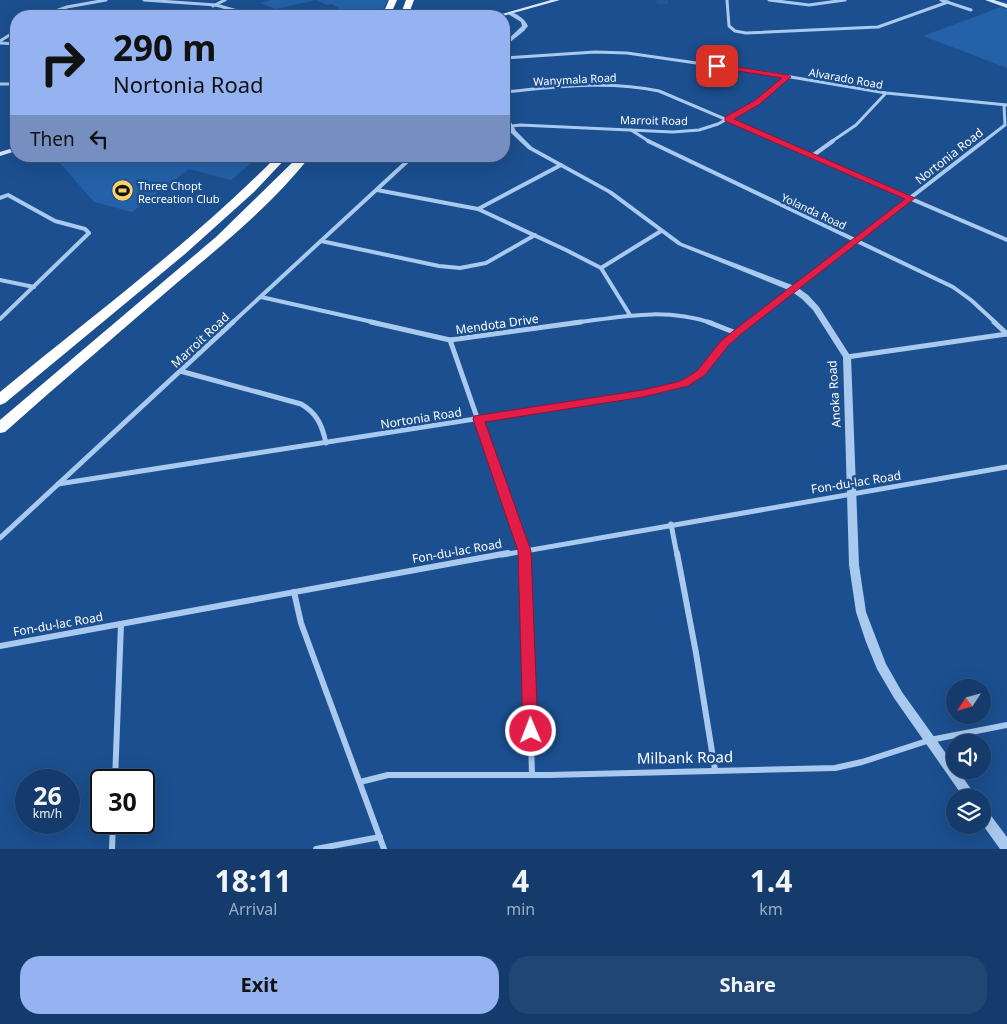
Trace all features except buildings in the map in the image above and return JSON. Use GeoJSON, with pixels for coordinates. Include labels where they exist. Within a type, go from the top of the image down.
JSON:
{"type":"FeatureCollection","features":[{"type":"Feature","properties":{"kind":"highway"},"geometry":{"type":"LineString","coordinates":[[0,400],[187,246],[277,162]]}},
{"type":"Feature","properties":{"kind":"highway"},"geometry":{"type":"LineString","coordinates":[[0,428],[68,368],[216,244],[281,183],[300,162]]}},
{"type":"Feature","properties":{"kind":"main road"},"geometry":{"type":"LineString","coordinates":[[510,13],[557,0]]}},
{"type":"Feature","properties":{"kind":"main road"},"geometry":{"type":"LineString","coordinates":[[988,0],[1007,4]]}},
{"type":"Feature","properties":{"kind":"main road"},"geometry":{"type":"LineString","coordinates":[[999,0],[1007,4]]}},
{"type":"Feature","properties":{"kind":"street"},"geometry":{"type":"LineString","coordinates":[[58,10],[106,0]]}},
{"type":"Feature","properties":{"kind":"street"},"geometry":{"type":"LineString","coordinates":[[144,0],[213,6],[235,10]]}},
{"type":"Feature","properties":{"kind":"street"},"geometry":{"type":"LineString","coordinates":[[213,6],[225,0]]}},
{"type":"Feature","properties":{"kind":"street"},"geometry":{"type":"LineString","coordinates":[[727,0],[729,26],[735,31],[758,33],[878,27],[948,2]]}},
{"type":"Feature","properties":{"kind":"street"},"geometry":{"type":"LineString","coordinates":[[769,0],[809,5],[845,0]]}},
{"type":"Feature","properties":{"kind":"street"},"geometry":{"type":"LineString","coordinates":[[941,0],[971,10]]}},
{"type":"Feature","properties":{"kind":"street"},"geometry":{"type":"LineString","coordinates":[[510,13],[523,20],[525,26],[510,40]]}},
{"type":"Feature","properties":{"kind":"street","name":"Alvarado Road"},"geometry":{"type":"LineString","coordinates":[[510,58],[569,53],[618,53],[886,93],[1005,105]]}},
{"type":"Feature","properties":{"kind":"street","name":"Marroit Road"},"geometry":{"type":"LineString","coordinates":[[510,127],[520,125],[697,131],[728,119],[757,102],[788,77]]}},
{"type":"Feature","properties":{"kind":"street","name":"Wanymala Road"},"geometry":{"type":"LineString","coordinates":[[510,92],[591,86],[638,86],[668,94],[1007,240]]}},
{"type":"Feature","properties":{"kind":"street"},"geometry":{"type":"LineString","coordinates":[[812,156],[856,126],[886,93]]}},
{"type":"Feature","properties":{"kind":"street","name":"Nortonia Road"},"geometry":{"type":"LineString","coordinates":[[58,484],[634,395],[678,386],[701,373],[724,344],[736,333],[992,136],[1007,122],[1005,105]]}},
{"type":"Feature","properties":{"kind":"street","name":"Anoka Road"},"geometry":{"type":"LineString","coordinates":[[510,130],[530,148],[610,192],[661,231],[685,246],[794,289],[816,309],[847,357],[854,566],[864,619],[882,666],[898,695],[965,789]]}},
{"type":"Feature","properties":{"kind":"street","name":"Yolanda Road"},"geometry":{"type":"LineString","coordinates":[[631,130],[669,152],[954,288],[971,300],[1007,334]]}},
{"type":"Feature","properties":{"kind":"street","name":"Marroit Road"},"geometry":{"type":"LineString","coordinates":[[0,538],[407,162]]}},
{"type":"Feature","properties":{"kind":"street"},"geometry":{"type":"LineString","coordinates":[[478,209],[561,165]]}},
{"type":"Feature","properties":{"kind":"street"},"geometry":{"type":"LineString","coordinates":[[377,190],[478,209],[602,268],[630,315]]}},
{"type":"Feature","properties":{"kind":"street"},"geometry":{"type":"LineString","coordinates":[[0,198],[8,195],[55,221],[87,230],[89,233],[0,319]]}},
{"type":"Feature","properties":{"kind":"street"},"geometry":{"type":"LineString","coordinates":[[602,268],[661,231]]}},
{"type":"Feature","properties":{"kind":"street"},"geometry":{"type":"LineString","coordinates":[[321,241],[439,266],[460,268],[486,263],[535,235]]}},
{"type":"Feature","properties":{"kind":"street"},"geometry":{"type":"LineString","coordinates":[[0,280],[34,287]]}},
{"type":"Feature","properties":{"kind":"street","name":"Mendota Drive"},"geometry":{"type":"LineString","coordinates":[[261,297],[450,340],[630,315],[664,313],[682,314],[736,333]]}},
{"type":"Feature","properties":{"kind":"street"},"geometry":{"type":"LineString","coordinates":[[847,357],[1007,334]]}},
{"type":"Feature","properties":{"kind":"street"},"geometry":{"type":"LineString","coordinates":[[450,340],[525,551],[532,774]]}},
{"type":"Feature","properties":{"kind":"street"},"geometry":{"type":"LineString","coordinates":[[180,371],[301,404],[314,412],[320,419],[326,443]]}},
{"type":"Feature","properties":{"kind":"street","name":"Fon-du-lac Road"},"geometry":{"type":"LineString","coordinates":[[0,646],[671,524],[1007,467]]}},
{"type":"Feature","properties":{"kind":"street"},"geometry":{"type":"LineString","coordinates":[[671,524],[696,653],[715,770]]}},
{"type":"Feature","properties":{"kind":"street"},"geometry":{"type":"LineString","coordinates":[[294,592],[301,623],[384,849]]}},
{"type":"Feature","properties":{"kind":"street"},"geometry":{"type":"LineString","coordinates":[[115,769],[121,624]]}},
{"type":"Feature","properties":{"kind":"street","name":"Milbank Road"},"geometry":{"type":"LineString","coordinates":[[360,782],[388,775],[809,770],[835,768],[862,762],[930,740],[1007,726]]}},
{"type":"Feature","properties":{"kind":"street"},"geometry":{"type":"LineString","coordinates":[[991,826],[1007,848]]}},
{"type":"Feature","properties":{"kind":"street"},"geometry":{"type":"LineString","coordinates":[[112,849],[113,834]]}},
{"type":"Feature","properties":{"kind":"street"},"geometry":{"type":"LineString","coordinates":[[316,849],[380,837]]}},
{"type":"Feature","properties":{"kind":"shaded area"},"geometry":{"type":"Polygon","coordinates":[[[270,0],[316,0],[276,9],[260,3],[270,0]]]}},
{"type":"Feature","properties":{"kind":"shaded area"},"geometry":{"type":"Polygon","coordinates":[[[316,0],[388,0],[382,10],[337,10],[336,9],[339,8],[332,4],[327,5],[316,0]]]}},
{"type":"Feature","properties":{"kind":"shaded area"},"geometry":{"type":"Polygon","coordinates":[[[1001,7],[1007,9],[1007,68],[923,36],[1001,7]]]}},
{"type":"Feature","properties":{"kind":"shaded area","name":"Three Chopt Recreation Club"},"geometry":{"type":"Polygon","coordinates":[[[59,162],[253,162],[231,180],[189,169],[132,212],[94,202],[59,162]]]}},
{"type":"Feature","properties":{"kind":"place","name":"Three Chopt Recreation Club"},"geometry":{"type":"Point","coordinates":[122,191]}},
{"type":"Feature","properties":{"kind":"route"},"geometry":{"type":"LineString","coordinates":[[531,731],[525,551],[478,419],[662,390],[685,383],[701,373],[724,344],[736,333],[911,198],[728,119],[757,102],[788,77],[717,66]]}}]}
